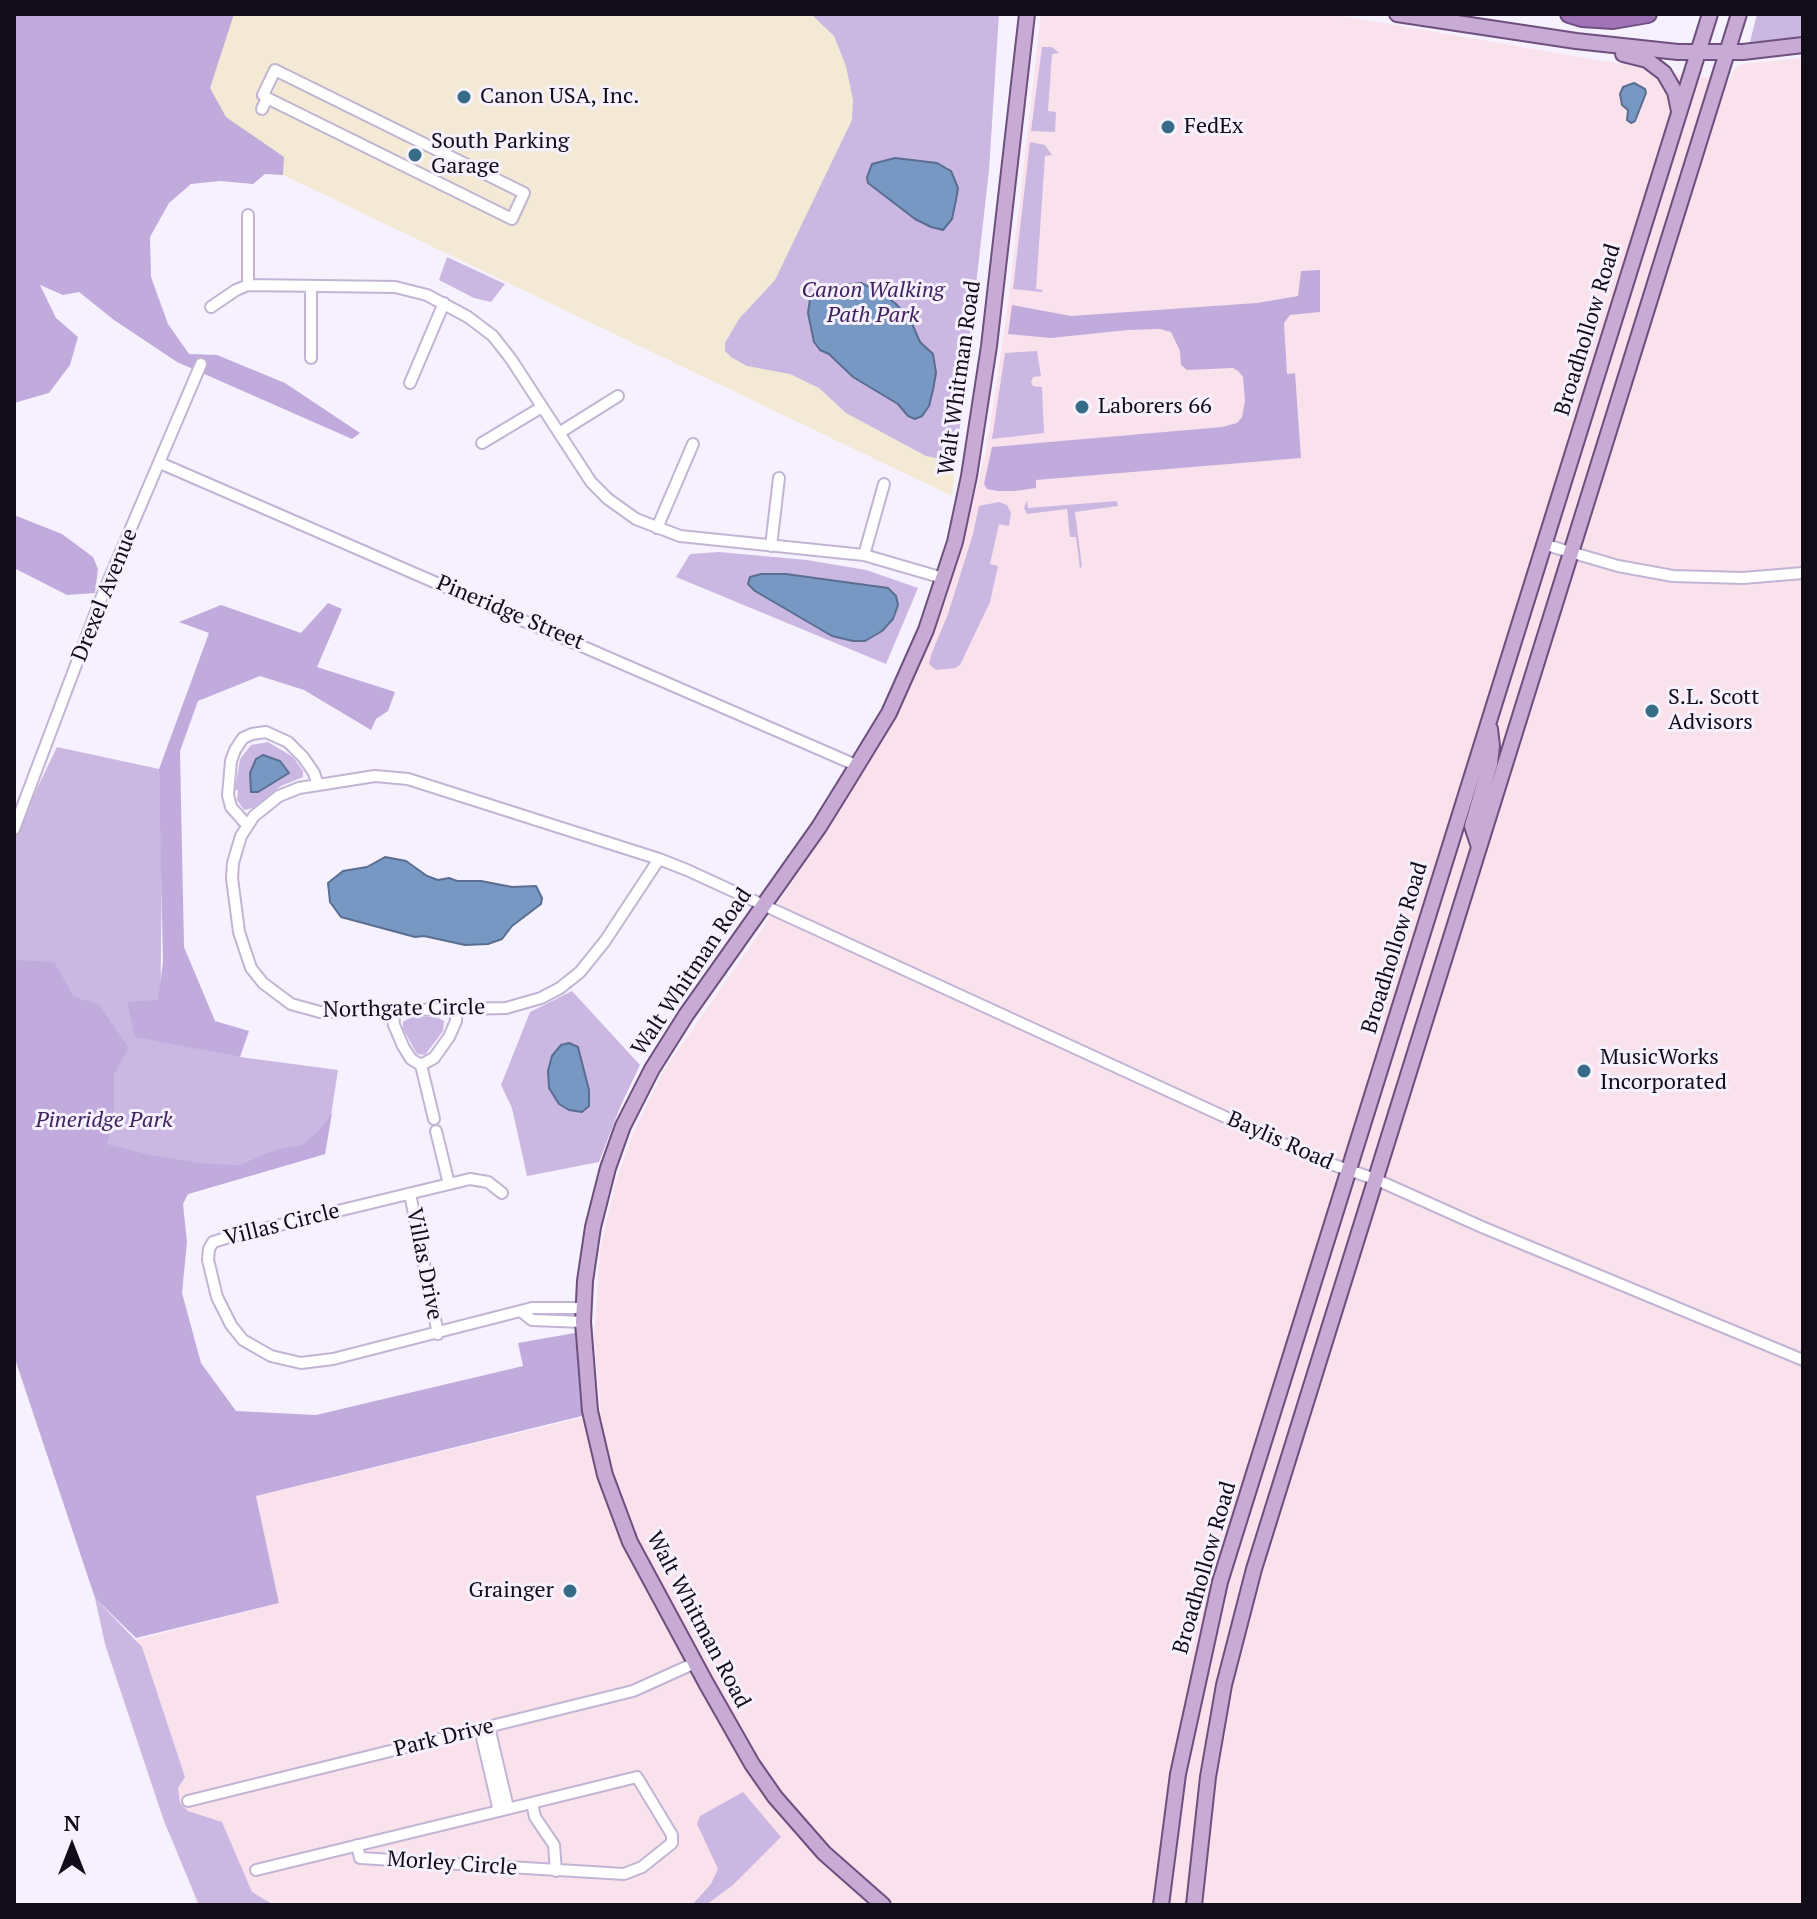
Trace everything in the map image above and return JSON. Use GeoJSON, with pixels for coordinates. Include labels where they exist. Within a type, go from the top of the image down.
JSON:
{"type":"FeatureCollection","features":[{"type":"Feature","properties":{"kind":"highway"},"geometry":{"type":"LineString","coordinates":[[1569,14],[1613,20],[1648,14]]}},
{"type":"Feature","properties":{"kind":"main road"},"geometry":{"type":"LineString","coordinates":[[1019,14],[1024,41]]}},
{"type":"Feature","properties":{"kind":"main road","name":"Walt Whitman Road"},"geometry":{"type":"LineString","coordinates":[[883,1905],[824,1853],[775,1797],[752,1764],[630,1542],[605,1475],[590,1411],[584,1315],[596,1213],[623,1126],[661,1055],[858,766],[897,696],[926,630],[966,492],[985,377],[1027,14]]}},
{"type":"Feature","properties":{"kind":"main road"},"geometry":{"type":"LineString","coordinates":[[1397,14],[1576,41],[1698,52],[1803,45]]}},
{"type":"Feature","properties":{"kind":"main road","name":"Broadhollow Road"},"geometry":{"type":"LineString","coordinates":[[1161,1905],[1178,1774],[1220,1582],[1710,14]]}},
{"type":"Feature","properties":{"kind":"main road"},"geometry":{"type":"LineString","coordinates":[[1194,1905],[1208,1777],[1224,1685],[1242,1612],[1542,639],[1572,552],[1739,14]]}},
{"type":"Feature","properties":{"kind":"main road"},"geometry":{"type":"LineString","coordinates":[[1576,41],[1647,60],[1664,73],[1675,92],[1679,113]]}},
{"type":"Feature","properties":{"kind":"main road"},"geometry":{"type":"LineString","coordinates":[[1479,847],[1472,826],[1490,764],[1490,725]]}},
{"type":"Feature","properties":{"kind":"street"},"geometry":{"type":"LineString","coordinates":[[275,70],[524,193],[512,219],[267,98],[263,95],[275,70]]}},
{"type":"Feature","properties":{"kind":"street"},"geometry":{"type":"LineString","coordinates":[[262,109],[267,98]]}},
{"type":"Feature","properties":{"kind":"street"},"geometry":{"type":"LineString","coordinates":[[248,215],[248,285]]}},
{"type":"Feature","properties":{"kind":"street"},"geometry":{"type":"LineString","coordinates":[[211,307],[248,285],[395,287],[411,290],[444,303],[493,336],[591,482],[636,519],[680,536],[864,555],[943,578]]}},
{"type":"Feature","properties":{"kind":"street"},"geometry":{"type":"LineString","coordinates":[[311,286],[311,358]]}},
{"type":"Feature","properties":{"kind":"street"},"geometry":{"type":"LineString","coordinates":[[410,383],[444,303]]}},
{"type":"Feature","properties":{"kind":"street","name":"Drexel Avenue"},"geometry":{"type":"LineString","coordinates":[[14,829],[102,596],[201,364]]}},
{"type":"Feature","properties":{"kind":"street"},"geometry":{"type":"LineString","coordinates":[[559,433],[618,396]]}},
{"type":"Feature","properties":{"kind":"street"},"geometry":{"type":"LineString","coordinates":[[482,443],[542,407]]}},
{"type":"Feature","properties":{"kind":"street"},"geometry":{"type":"LineString","coordinates":[[657,528],[693,444]]}},
{"type":"Feature","properties":{"kind":"street","name":"Pineridge Street"},"geometry":{"type":"LineString","coordinates":[[160,463],[858,766]]}},
{"type":"Feature","properties":{"kind":"street"},"geometry":{"type":"LineString","coordinates":[[771,546],[779,478]]}},
{"type":"Feature","properties":{"kind":"street"},"geometry":{"type":"LineString","coordinates":[[864,555],[884,484]]}},
{"type":"Feature","properties":{"kind":"street"},"geometry":{"type":"LineString","coordinates":[[1543,544],[1632,569],[1673,576],[1743,578],[1803,573]]}},
{"type":"Feature","properties":{"kind":"street"},"geometry":{"type":"LineString","coordinates":[[247,825],[231,807],[228,795],[231,761],[243,738],[266,732],[288,742],[303,757],[318,785]]}},
{"type":"Feature","properties":{"kind":"street","name":"Northgate Circle"},"geometry":{"type":"LineString","coordinates":[[659,859],[580,972],[560,988],[527,1003],[506,1008],[320,1012],[304,1009],[283,999],[263,983],[251,968],[243,948],[234,906],[233,863],[247,825],[279,796],[318,785],[375,776],[408,779],[659,859],[763,906]]}},
{"type":"Feature","properties":{"kind":"street","name":"Baylis Road"},"geometry":{"type":"LineString","coordinates":[[763,906],[1348,1171],[1375,1179],[1482,1227],[1803,1360]]}},
{"type":"Feature","properties":{"kind":"street"},"geometry":{"type":"LineString","coordinates":[[421,1065],[434,1058],[449,1037],[456,1021],[456,1010]]}},
{"type":"Feature","properties":{"kind":"street"},"geometry":{"type":"LineString","coordinates":[[393,1011],[394,1025],[403,1046],[411,1059],[421,1065],[434,1119]]}},
{"type":"Feature","properties":{"kind":"street"},"geometry":{"type":"LineString","coordinates":[[436,1131],[449,1184]]}},
{"type":"Feature","properties":{"kind":"street","name":"Villas Circle"},"geometry":{"type":"LineString","coordinates":[[502,1193],[488,1182],[470,1179],[213,1242],[208,1260],[217,1297],[231,1325],[243,1340],[257,1350],[287,1362],[316,1363],[542,1306],[584,1315]]}},
{"type":"Feature","properties":{"kind":"street","name":"Villas Drive"},"geometry":{"type":"LineString","coordinates":[[410,1194],[438,1334]]}},
{"type":"Feature","properties":{"kind":"street","name":"Park Drive"},"geometry":{"type":"LineString","coordinates":[[188,1801],[633,1691],[695,1663]]}},
{"type":"Feature","properties":{"kind":"street"},"geometry":{"type":"LineString","coordinates":[[484,1728],[504,1810]]}},
{"type":"Feature","properties":{"kind":"street","name":"Morley Circle"},"geometry":{"type":"LineString","coordinates":[[256,1870],[357,1845],[504,1810],[637,1777],[672,1835],[672,1843],[642,1867],[624,1874],[360,1858],[357,1845]]}},
{"type":"Feature","properties":{"kind":"street"},"geometry":{"type":"LineString","coordinates":[[532,1803],[535,1817],[554,1845],[556,1871]]}},
{"type":"Feature","properties":{"kind":"shaded area"},"geometry":{"type":"Polygon","coordinates":[[[159,14],[999,14],[989,170],[952,496],[102,88],[159,14]]]}},
{"type":"Feature","properties":{"kind":"shaded area"},"geometry":{"type":"Polygon","coordinates":[[[1041,14],[1331,14],[1729,80],[1742,64],[1803,58],[1803,1905],[197,1905],[108,1647],[279,1603],[256,1496],[601,1413],[594,1339],[600,1251],[615,1184],[633,1133],[664,1070],[762,929],[895,718],[946,599],[986,452],[1007,312],[1041,14]]]}},
{"type":"Feature","properties":{"kind":"green space"},"geometry":{"type":"Polygon","coordinates":[[[14,14],[234,14],[210,88],[226,117],[284,157],[283,175],[265,174],[253,184],[220,181],[191,184],[169,203],[150,237],[151,277],[168,324],[189,354],[217,355],[285,383],[360,433],[352,439],[177,362],[114,320],[79,292],[63,295],[40,285],[56,318],[78,337],[70,365],[49,393],[14,403],[14,14]]]}},
{"type":"Feature","properties":{"kind":"green space","name":"Canon Walking Path Park"},"geometry":{"type":"Polygon","coordinates":[[[811,14],[999,14],[989,170],[958,444],[946,460],[926,456],[846,413],[819,388],[790,374],[747,366],[725,351],[725,343],[739,319],[775,280],[852,120],[853,100],[846,66],[834,36],[811,14]]]}},
{"type":"Feature","properties":{"kind":"green space"},"geometry":{"type":"Polygon","coordinates":[[[1757,14],[1803,14],[1803,37],[1750,42],[1757,14]]]}},
{"type":"Feature","properties":{"kind":"green space"},"geometry":{"type":"Polygon","coordinates":[[[1042,47],[1052,47],[1059,53],[1052,54],[1048,111],[1056,112],[1055,132],[1031,131],[1042,47]]]}},
{"type":"Feature","properties":{"kind":"green space"},"geometry":{"type":"Polygon","coordinates":[[[1030,142],[1045,145],[1052,155],[1045,156],[1036,289],[1043,290],[1041,292],[1013,289],[1030,142]]]}},
{"type":"Feature","properties":{"kind":"green space"},"geometry":{"type":"Polygon","coordinates":[[[447,257],[505,284],[491,302],[474,298],[439,280],[447,257]]]}},
{"type":"Feature","properties":{"kind":"green space"},"geometry":{"type":"Polygon","coordinates":[[[1320,270],[1320,312],[1290,315],[1284,323],[1287,374],[1295,373],[1301,458],[1036,480],[1036,488],[1015,491],[987,489],[984,484],[992,447],[1222,427],[1237,423],[1242,417],[1245,401],[1243,377],[1233,368],[1187,370],[1181,365],[1180,351],[1171,332],[1160,329],[1128,330],[1051,338],[1008,334],[1012,305],[1071,316],[1257,303],[1298,296],[1301,271],[1320,270]]]}},
{"type":"Feature","properties":{"kind":"green space"},"geometry":{"type":"Polygon","coordinates":[[[1037,351],[1041,376],[1033,377],[1031,382],[1033,386],[1042,387],[1044,433],[992,439],[1005,353],[1037,351]]]}},
{"type":"Feature","properties":{"kind":"green space"},"geometry":{"type":"Polygon","coordinates":[[[1027,500],[1028,508],[1117,501],[1118,506],[1075,512],[1080,568],[1076,537],[1070,537],[1067,509],[1027,514],[1024,508],[1027,500]]]}},
{"type":"Feature","properties":{"kind":"green space"},"geometry":{"type":"Polygon","coordinates":[[[999,502],[1007,505],[1011,513],[1009,526],[999,524],[990,564],[998,566],[990,602],[960,665],[936,670],[929,664],[931,655],[948,614],[979,506],[999,502]]]}},
{"type":"Feature","properties":{"kind":"green space"},"geometry":{"type":"Polygon","coordinates":[[[14,515],[62,534],[93,557],[98,569],[95,593],[67,595],[14,568],[14,515]]]}},
{"type":"Feature","properties":{"kind":"green space"},"geometry":{"type":"Polygon","coordinates":[[[719,552],[807,560],[866,570],[918,588],[886,664],[676,577],[690,554],[719,552]]]}},
{"type":"Feature","properties":{"kind":"green space"},"geometry":{"type":"Polygon","coordinates":[[[328,603],[342,609],[317,667],[395,692],[388,711],[376,719],[371,730],[304,690],[260,676],[198,701],[180,751],[184,947],[215,1021],[249,1031],[240,1057],[135,1037],[127,1002],[158,1000],[163,962],[159,769],[209,633],[179,622],[221,605],[301,633],[328,603]]]}},
{"type":"Feature","properties":{"kind":"green space"},"geometry":{"type":"Polygon","coordinates":[[[268,742],[293,757],[303,771],[303,777],[281,786],[253,808],[244,810],[237,800],[238,790],[235,790],[240,759],[251,745],[268,742]],[[263,755],[254,793],[289,773],[280,761],[263,755]]]}},
{"type":"Feature","properties":{"kind":"green space","name":"Pineridge Park"},"geometry":{"type":"Polygon","coordinates":[[[57,747],[159,769],[162,852],[160,1041],[240,1057],[338,1070],[325,1154],[188,1194],[14,1227],[14,836],[57,747]]]}},
{"type":"Feature","properties":{"kind":"green space"},"geometry":{"type":"Polygon","coordinates":[[[14,960],[54,962],[74,997],[98,1004],[129,1048],[114,1074],[114,1117],[107,1144],[154,1156],[207,1164],[240,1165],[275,1150],[302,1145],[316,1134],[332,1113],[325,1154],[188,1194],[183,1204],[187,1242],[182,1293],[201,1363],[236,1411],[316,1415],[523,1366],[518,1343],[575,1333],[582,1416],[256,1496],[279,1603],[136,1638],[95,1598],[14,1356],[14,960]]]}},
{"type":"Feature","properties":{"kind":"green space"},"geometry":{"type":"Polygon","coordinates":[[[572,991],[640,1065],[599,1162],[527,1176],[512,1108],[501,1085],[530,1012],[572,991]]]}},
{"type":"Feature","properties":{"kind":"green space"},"geometry":{"type":"Polygon","coordinates":[[[411,1017],[437,1017],[444,1021],[443,1031],[425,1055],[417,1054],[403,1029],[403,1022],[411,1017]]]}},
{"type":"Feature","properties":{"kind":"green space"},"geometry":{"type":"Polygon","coordinates":[[[95,1598],[142,1647],[185,1777],[178,1788],[180,1803],[188,1811],[222,1822],[252,1892],[274,1905],[199,1905],[164,1821],[105,1644],[95,1598]]]}},
{"type":"Feature","properties":{"kind":"green space"},"geometry":{"type":"Polygon","coordinates":[[[743,1792],[781,1837],[733,1885],[706,1905],[692,1905],[711,1884],[718,1869],[697,1824],[700,1816],[743,1792]]]}},
{"type":"Feature","properties":{"kind":"water"},"geometry":{"type":"Polygon","coordinates":[[[1634,83],[1645,89],[1646,93],[1635,121],[1631,123],[1627,120],[1628,110],[1622,105],[1620,94],[1623,87],[1634,83]]]}},
{"type":"Feature","properties":{"kind":"water"},"geometry":{"type":"Polygon","coordinates":[[[895,158],[937,163],[951,171],[958,188],[952,219],[943,230],[915,219],[868,183],[872,164],[895,158]]]}},
{"type":"Feature","properties":{"kind":"water"},"geometry":{"type":"Polygon","coordinates":[[[861,283],[895,303],[910,319],[920,342],[933,354],[936,373],[929,406],[922,416],[915,419],[898,404],[853,377],[814,342],[808,313],[810,299],[838,286],[861,283]]]}},
{"type":"Feature","properties":{"kind":"water"},"geometry":{"type":"Polygon","coordinates":[[[786,574],[888,588],[896,596],[898,605],[893,619],[882,631],[865,641],[853,641],[832,636],[755,591],[748,584],[750,577],[786,574]]]}},
{"type":"Feature","properties":{"kind":"water"},"geometry":{"type":"Polygon","coordinates":[[[263,755],[280,761],[289,773],[258,792],[251,792],[250,773],[256,759],[263,755]]]}},
{"type":"Feature","properties":{"kind":"water"},"geometry":{"type":"Polygon","coordinates":[[[385,857],[406,861],[438,880],[449,878],[512,887],[536,886],[542,898],[541,904],[512,926],[502,939],[488,944],[465,945],[424,936],[415,937],[341,917],[330,902],[328,883],[343,871],[367,867],[385,857]]]}},
{"type":"Feature","properties":{"kind":"water"},"geometry":{"type":"Polygon","coordinates":[[[569,1043],[578,1047],[589,1090],[589,1106],[582,1112],[559,1104],[549,1088],[548,1071],[552,1056],[561,1045],[569,1043]]]}},
{"type":"Feature","properties":{"kind":"place","name":"Canon USA, Inc."},"geometry":{"type":"Point","coordinates":[464,97]}},
{"type":"Feature","properties":{"kind":"place","name":"FedEx"},"geometry":{"type":"Point","coordinates":[1168,127]}},
{"type":"Feature","properties":{"kind":"place","name":"South Parking Garage"},"geometry":{"type":"Point","coordinates":[415,155]}},
{"type":"Feature","properties":{"kind":"place","name":"Laborers 66"},"geometry":{"type":"Point","coordinates":[1082,407]}},
{"type":"Feature","properties":{"kind":"place","name":"S.L. Scott Advisors"},"geometry":{"type":"Point","coordinates":[1652,711]}},
{"type":"Feature","properties":{"kind":"place","name":"MusicWorks Incorporated"},"geometry":{"type":"Point","coordinates":[1584,1071]}},
{"type":"Feature","properties":{"kind":"place","name":"Grainger"},"geometry":{"type":"Point","coordinates":[570,1591]}}]}
